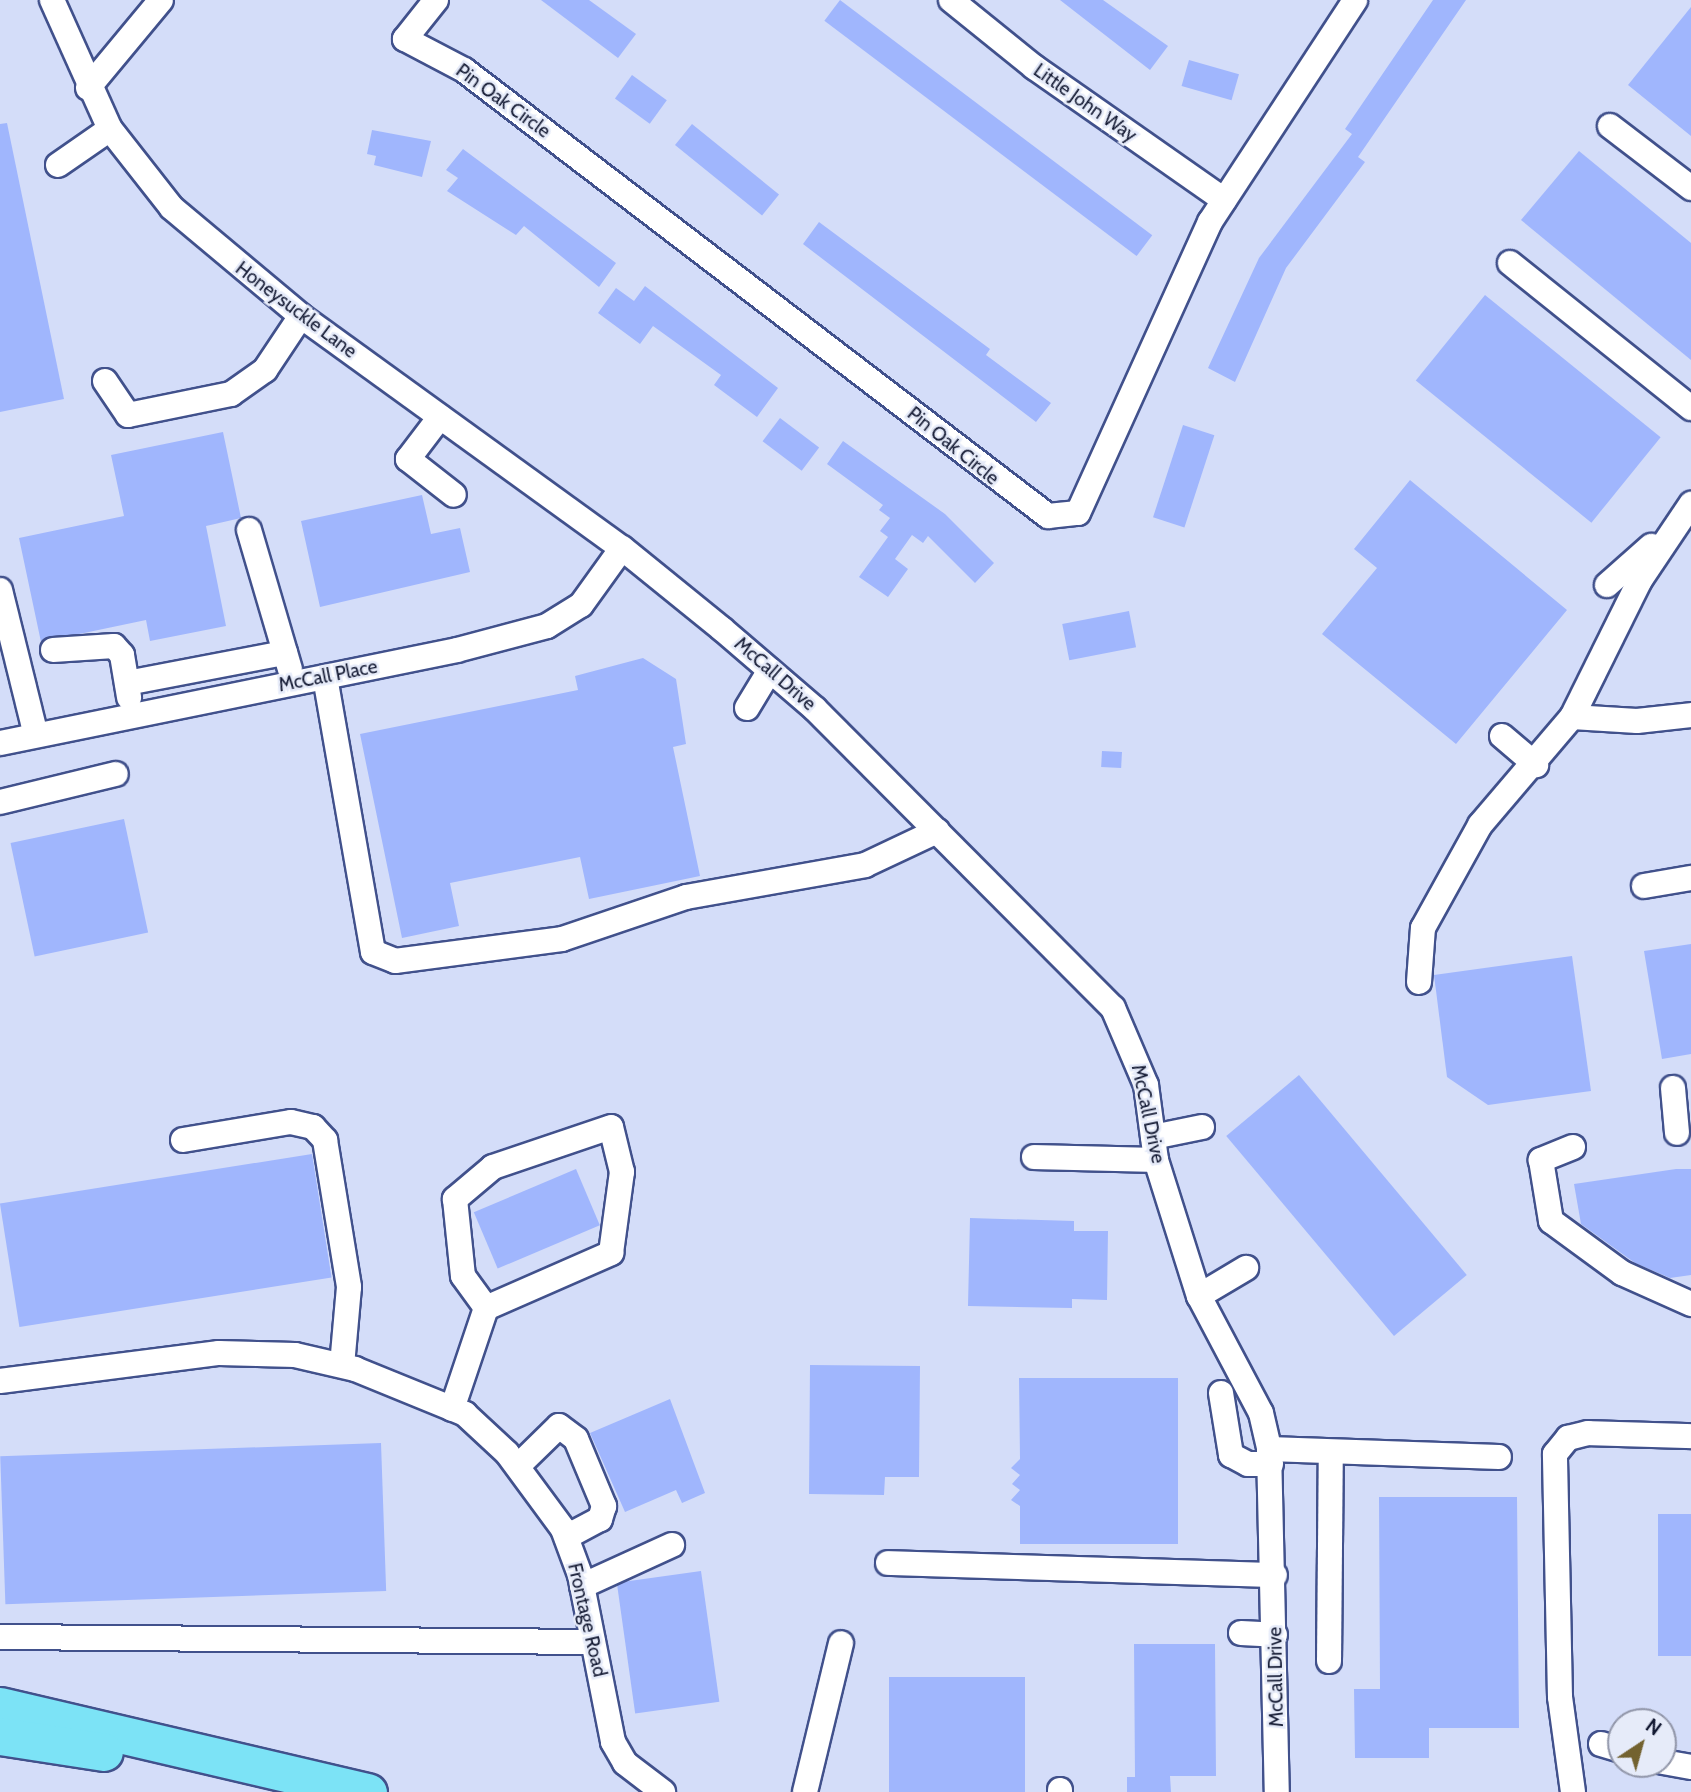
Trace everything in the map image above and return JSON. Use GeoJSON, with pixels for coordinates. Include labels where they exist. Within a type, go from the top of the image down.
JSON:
{"type":"FeatureCollection","features":[{"type":"Feature","properties":{"kind":"highway"},"geometry":{"type":"LineString","coordinates":[[0,1706],[368,1792]]}},
{"type":"Feature","properties":{"kind":"highway"},"geometry":{"type":"LineString","coordinates":[[0,1737],[368,1792]]}},
{"type":"Feature","properties":{"kind":"street","name":"Honeysuckle Lane"},"geometry":{"type":"LineString","coordinates":[[52,0],[88,89],[110,129],[172,208],[301,316],[622,548]]}},
{"type":"Feature","properties":{"kind":"street"},"geometry":{"type":"LineString","coordinates":[[88,89],[162,0]]}},
{"type":"Feature","properties":{"kind":"street","name":"Pin Oak Circle"},"geometry":{"type":"LineString","coordinates":[[436,0],[405,39],[464,70],[1048,516],[1078,513],[1149,345],[1224,200],[1355,0]]}},
{"type":"Feature","properties":{"kind":"street","name":"Little John Way"},"geometry":{"type":"LineString","coordinates":[[951,0],[1034,67],[1224,200]]}},
{"type":"Feature","properties":{"kind":"street"},"geometry":{"type":"LineString","coordinates":[[1610,126],[1691,188]]}},
{"type":"Feature","properties":{"kind":"street"},"geometry":{"type":"LineString","coordinates":[[58,165],[110,129]]}},
{"type":"Feature","properties":{"kind":"street"},"geometry":{"type":"LineString","coordinates":[[1510,264],[1691,408]]}},
{"type":"Feature","properties":{"kind":"street"},"geometry":{"type":"LineString","coordinates":[[105,381],[128,415],[231,394],[265,370],[301,316]]}},
{"type":"Feature","properties":{"kind":"street"},"geometry":{"type":"LineString","coordinates":[[440,417],[408,459],[454,495]]}},
{"type":"Feature","properties":{"kind":"street"},"geometry":{"type":"LineString","coordinates":[[1419,982],[1423,929],[1480,825],[1536,765],[1572,717],[1673,527],[1691,504]]}},
{"type":"Feature","properties":{"kind":"street"},"geometry":{"type":"LineString","coordinates":[[1607,585],[1673,527]]}},
{"type":"Feature","properties":{"kind":"street"},"geometry":{"type":"LineString","coordinates":[[249,530],[294,683]]}},
{"type":"Feature","properties":{"kind":"street","name":"McCall Drive"},"geometry":{"type":"LineString","coordinates":[[622,548],[770,670],[937,831],[1113,1008],[1146,1086],[1155,1149],[1199,1296],[1261,1413],[1270,1457],[1275,1575],[1277,1792]]}},
{"type":"Feature","properties":{"kind":"street","name":"McCall Place"},"geometry":{"type":"LineString","coordinates":[[0,743],[325,677],[547,626],[581,605],[622,548]]}},
{"type":"Feature","properties":{"kind":"street"},"geometry":{"type":"LineString","coordinates":[[0,590],[36,735]]}},
{"type":"Feature","properties":{"kind":"street"},"geometry":{"type":"LineString","coordinates":[[53,650],[108,643],[122,655],[130,715]]}},
{"type":"Feature","properties":{"kind":"street"},"geometry":{"type":"LineString","coordinates":[[127,682],[285,653]]}},
{"type":"Feature","properties":{"kind":"street"},"geometry":{"type":"LineString","coordinates":[[747,708],[770,670]]}},
{"type":"Feature","properties":{"kind":"street"},"geometry":{"type":"LineString","coordinates":[[325,677],[373,952],[395,961],[562,939],[686,897],[865,865],[937,831]]}},
{"type":"Feature","properties":{"kind":"street"},"geometry":{"type":"LineString","coordinates":[[1572,717],[1637,721],[1691,715]]}},
{"type":"Feature","properties":{"kind":"street"},"geometry":{"type":"LineString","coordinates":[[1502,736],[1536,765]]}},
{"type":"Feature","properties":{"kind":"street"},"geometry":{"type":"LineString","coordinates":[[0,802],[116,775]]}},
{"type":"Feature","properties":{"kind":"street"},"geometry":{"type":"LineString","coordinates":[[1644,886],[1691,878]]}},
{"type":"Feature","properties":{"kind":"street"},"geometry":{"type":"LineString","coordinates":[[1673,1088],[1677,1132]]}},
{"type":"Feature","properties":{"kind":"street"},"geometry":{"type":"LineString","coordinates":[[183,1140],[291,1122],[313,1127],[325,1140],[349,1287],[348,1367]]}},
{"type":"Feature","properties":{"kind":"street"},"geometry":{"type":"LineString","coordinates":[[452,1409],[486,1308],[611,1253],[622,1172],[611,1127],[494,1167],[455,1199],[463,1276],[486,1308]]}},
{"type":"Feature","properties":{"kind":"street"},"geometry":{"type":"LineString","coordinates":[[1034,1157],[1155,1149],[1202,1127]]}},
{"type":"Feature","properties":{"kind":"street"},"geometry":{"type":"LineString","coordinates":[[1573,1147],[1541,1160],[1551,1222],[1622,1273],[1691,1304]]}},
{"type":"Feature","properties":{"kind":"street"},"geometry":{"type":"LineString","coordinates":[[1199,1296],[1246,1268]]}},
{"type":"Feature","properties":{"kind":"street","name":"Frontage Road"},"geometry":{"type":"LineString","coordinates":[[0,1381],[219,1353],[295,1355],[348,1367],[452,1409],[518,1466],[566,1537],[582,1586],[613,1742],[625,1763],[663,1792]]}},
{"type":"Feature","properties":{"kind":"street"},"geometry":{"type":"LineString","coordinates":[[1221,1393],[1231,1455],[1248,1464],[1270,1457],[1331,1452],[1499,1457]]}},
{"type":"Feature","properties":{"kind":"street"},"geometry":{"type":"LineString","coordinates":[[518,1466],[559,1426],[576,1439],[604,1506],[600,1519],[566,1537]]}},
{"type":"Feature","properties":{"kind":"street"},"geometry":{"type":"LineString","coordinates":[[1573,1792],[1560,1697],[1555,1454],[1568,1438],[1588,1433],[1691,1436]]}},
{"type":"Feature","properties":{"kind":"street"},"geometry":{"type":"LineString","coordinates":[[1329,1661],[1331,1452]]}},
{"type":"Feature","properties":{"kind":"street"},"geometry":{"type":"LineString","coordinates":[[582,1586],[672,1545]]}},
{"type":"Feature","properties":{"kind":"street"},"geometry":{"type":"LineString","coordinates":[[888,1563],[1275,1575]]}},
{"type":"Feature","properties":{"kind":"street"},"geometry":{"type":"LineString","coordinates":[[1241,1633],[1275,1635]]}},
{"type":"Feature","properties":{"kind":"street"},"geometry":{"type":"LineString","coordinates":[[0,1637],[593,1642]]}},
{"type":"Feature","properties":{"kind":"street"},"geometry":{"type":"LineString","coordinates":[[805,1792],[841,1643]]}},
{"type":"Feature","properties":{"kind":"building"},"geometry":{"type":"Polygon","coordinates":[[[541,0],[589,0],[636,34],[618,58],[541,0]]]}},
{"type":"Feature","properties":{"kind":"building"},"geometry":{"type":"Polygon","coordinates":[[[840,0],[1152,235],[1137,256],[824,21],[840,0]]]}},
{"type":"Feature","properties":{"kind":"building"},"geometry":{"type":"Polygon","coordinates":[[[1060,0],[1103,0],[1168,46],[1150,70],[1060,0]]]}},
{"type":"Feature","properties":{"kind":"building"},"geometry":{"type":"Polygon","coordinates":[[[1433,0],[1466,0],[1358,157],[1365,162],[1286,268],[1235,382],[1208,368],[1259,258],[1352,134],[1345,129],[1433,0]]]}},
{"type":"Feature","properties":{"kind":"building"},"geometry":{"type":"Polygon","coordinates":[[[1691,7],[1691,136],[1628,85],[1691,7]]]}},
{"type":"Feature","properties":{"kind":"building"},"geometry":{"type":"Polygon","coordinates":[[[1189,60],[1239,74],[1232,100],[1182,86],[1189,60]]]}},
{"type":"Feature","properties":{"kind":"building"},"geometry":{"type":"Polygon","coordinates":[[[632,75],[667,100],[650,124],[615,98],[632,75]]]}},
{"type":"Feature","properties":{"kind":"building"},"geometry":{"type":"Polygon","coordinates":[[[7,123],[64,399],[0,412],[0,124],[7,123]]]}},
{"type":"Feature","properties":{"kind":"building"},"geometry":{"type":"Polygon","coordinates":[[[692,124],[779,194],[762,215],[675,145],[692,124]]]}},
{"type":"Feature","properties":{"kind":"building"},"geometry":{"type":"Polygon","coordinates":[[[372,130],[431,141],[422,177],[374,165],[376,156],[367,154],[372,130]]]}},
{"type":"Feature","properties":{"kind":"building"},"geometry":{"type":"Polygon","coordinates":[[[463,149],[616,263],[599,287],[524,226],[516,235],[447,191],[458,178],[446,170],[463,149]]]}},
{"type":"Feature","properties":{"kind":"building"},"geometry":{"type":"Polygon","coordinates":[[[1579,151],[1691,243],[1691,360],[1521,220],[1579,151]]]}},
{"type":"Feature","properties":{"kind":"building"},"geometry":{"type":"Polygon","coordinates":[[[819,222],[990,349],[986,355],[1051,403],[1036,422],[803,244],[819,222]]]}},
{"type":"Feature","properties":{"kind":"building"},"geometry":{"type":"Polygon","coordinates":[[[645,286],[778,388],[757,417],[714,385],[721,375],[653,326],[640,344],[598,313],[616,288],[634,301],[645,286]]]}},
{"type":"Feature","properties":{"kind":"building"},"geometry":{"type":"Polygon","coordinates":[[[1485,295],[1661,437],[1591,523],[1416,380],[1485,295]]]}},
{"type":"Feature","properties":{"kind":"building"},"geometry":{"type":"Polygon","coordinates":[[[780,418],[819,447],[802,471],[763,441],[780,418]]]}},
{"type":"Feature","properties":{"kind":"building"},"geometry":{"type":"Polygon","coordinates":[[[1183,425],[1214,435],[1184,527],[1153,517],[1183,425]]]}},
{"type":"Feature","properties":{"kind":"building"},"geometry":{"type":"Polygon","coordinates":[[[223,432],[241,518],[206,526],[226,626],[150,641],[146,620],[41,642],[19,538],[124,516],[111,455],[223,432]]]}},
{"type":"Feature","properties":{"kind":"building"},"geometry":{"type":"Polygon","coordinates":[[[843,441],[945,514],[994,563],[975,583],[928,536],[923,543],[912,535],[895,559],[908,569],[888,597],[859,577],[888,537],[880,531],[890,518],[879,510],[883,505],[827,464],[843,441]]]}},
{"type":"Feature","properties":{"kind":"building"},"geometry":{"type":"Polygon","coordinates":[[[1410,480],[1567,610],[1456,744],[1322,634],[1377,568],[1354,549],[1410,480]]]}},
{"type":"Feature","properties":{"kind":"building"},"geometry":{"type":"Polygon","coordinates":[[[422,495],[431,534],[460,528],[470,572],[320,607],[301,521],[422,495]]]}},
{"type":"Feature","properties":{"kind":"building"},"geometry":{"type":"Polygon","coordinates":[[[1129,611],[1136,647],[1069,660],[1062,624],[1129,611]]]}},
{"type":"Feature","properties":{"kind":"building"},"geometry":{"type":"Polygon","coordinates":[[[643,658],[676,679],[686,744],[673,747],[700,876],[589,899],[580,857],[450,883],[459,926],[402,938],[360,734],[578,690],[575,676],[643,658]]]}},
{"type":"Feature","properties":{"kind":"building"},"geometry":{"type":"Polygon","coordinates":[[[1102,751],[1122,752],[1121,768],[1101,767],[1102,751]]]}},
{"type":"Feature","properties":{"kind":"building"},"geometry":{"type":"Polygon","coordinates":[[[124,819],[148,932],[35,957],[11,843],[124,819]]]}},
{"type":"Feature","properties":{"kind":"building"},"geometry":{"type":"Polygon","coordinates":[[[1691,944],[1691,1054],[1662,1059],[1644,951],[1691,944]]]}},
{"type":"Feature","properties":{"kind":"building"},"geometry":{"type":"Polygon","coordinates":[[[1572,956],[1591,1091],[1488,1105],[1447,1077],[1434,975],[1572,956]]]}},
{"type":"Feature","properties":{"kind":"building"},"geometry":{"type":"Polygon","coordinates":[[[1299,1075],[1467,1275],[1394,1336],[1226,1136],[1299,1075]]]}},
{"type":"Feature","properties":{"kind":"building"},"geometry":{"type":"Polygon","coordinates":[[[312,1154],[332,1277],[19,1327],[0,1203],[312,1154]]]}},
{"type":"Feature","properties":{"kind":"building"},"geometry":{"type":"Polygon","coordinates":[[[576,1169],[600,1225],[498,1269],[474,1212],[576,1169]]]}},
{"type":"Feature","properties":{"kind":"building"},"geometry":{"type":"Polygon","coordinates":[[[1691,1169],[1691,1275],[1670,1278],[1635,1263],[1581,1224],[1574,1184],[1691,1169]]]}},
{"type":"Feature","properties":{"kind":"building"},"geometry":{"type":"Polygon","coordinates":[[[970,1218],[1074,1221],[1074,1231],[1108,1231],[1107,1300],[1072,1299],[1072,1308],[968,1306],[970,1218]]]}},
{"type":"Feature","properties":{"kind":"building"},"geometry":{"type":"Polygon","coordinates":[[[810,1365],[920,1366],[919,1477],[885,1477],[884,1495],[809,1494],[810,1365]]]}},
{"type":"Feature","properties":{"kind":"building"},"geometry":{"type":"Polygon","coordinates":[[[1019,1378],[1178,1378],[1178,1544],[1020,1544],[1020,1506],[1011,1500],[1020,1490],[1012,1484],[1020,1475],[1011,1468],[1020,1459],[1019,1378]]]}},
{"type":"Feature","properties":{"kind":"building"},"geometry":{"type":"Polygon","coordinates":[[[670,1399],[705,1493],[682,1503],[676,1490],[625,1512],[590,1433],[670,1399]]]}},
{"type":"Feature","properties":{"kind":"building"},"geometry":{"type":"Polygon","coordinates":[[[381,1443],[386,1591],[5,1604],[0,1456],[381,1443]]]}},
{"type":"Feature","properties":{"kind":"building"},"geometry":{"type":"Polygon","coordinates":[[[1379,1497],[1517,1497],[1519,1728],[1429,1728],[1429,1758],[1355,1758],[1354,1689],[1380,1689],[1379,1497]]]}},
{"type":"Feature","properties":{"kind":"building"},"geometry":{"type":"Polygon","coordinates":[[[1658,1514],[1691,1514],[1691,1656],[1658,1656],[1658,1514]]]}},
{"type":"Feature","properties":{"kind":"building"},"geometry":{"type":"Polygon","coordinates":[[[701,1571],[719,1702],[635,1714],[617,1583],[701,1571]]]}},
{"type":"Feature","properties":{"kind":"building"},"geometry":{"type":"Polygon","coordinates":[[[1134,1644],[1215,1644],[1216,1776],[1170,1776],[1171,1792],[1127,1792],[1127,1777],[1135,1777],[1134,1644]]]}},
{"type":"Feature","properties":{"kind":"building"},"geometry":{"type":"Polygon","coordinates":[[[889,1677],[1025,1677],[1025,1792],[889,1792],[889,1677]]]}}]}
